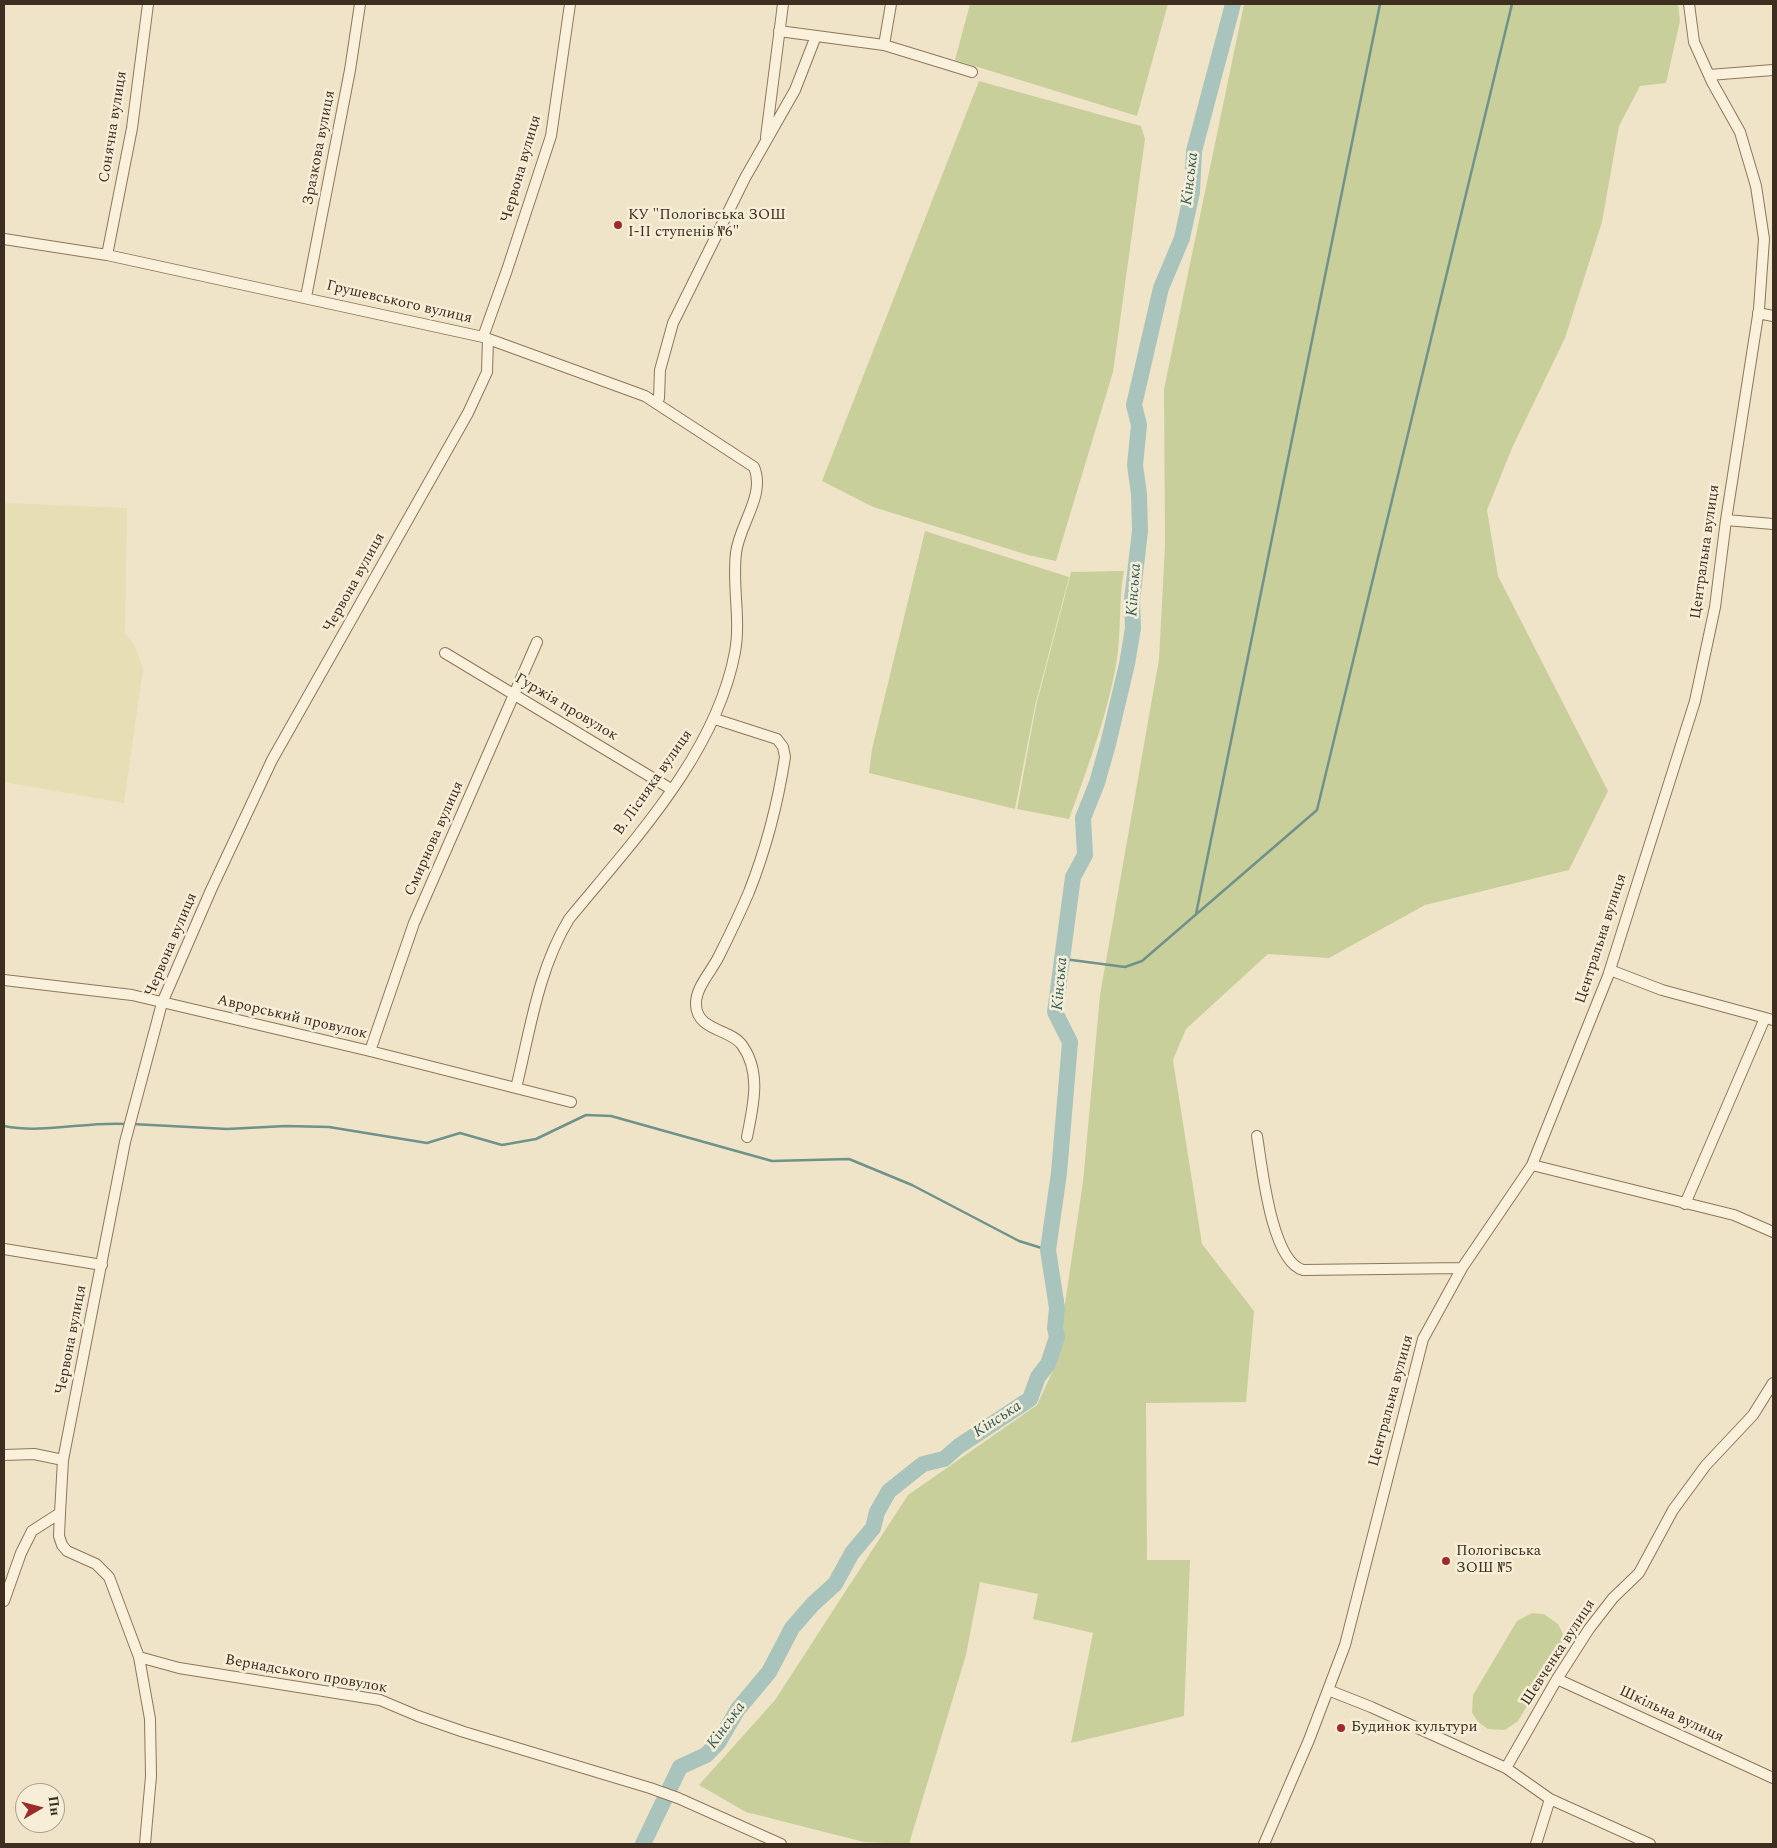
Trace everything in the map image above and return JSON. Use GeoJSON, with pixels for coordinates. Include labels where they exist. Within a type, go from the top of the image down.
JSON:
{"type":"FeatureCollection","features":[{"type":"Feature","properties":{"kind":"street","name":"Сонячна вулиця"},"geometry":{"type":"LineString","coordinates":[[106,255],[132,128],[148,4]]}},
{"type":"Feature","properties":{"kind":"street","name":"Зразкова вулиця"},"geometry":{"type":"LineString","coordinates":[[306,298],[350,70],[360,4]]}},
{"type":"Feature","properties":{"kind":"street","name":"Червона вулиця"},"geometry":{"type":"LineString","coordinates":[[60,1513],[63,1460],[125,1142],[162,1002],[211,890],[272,760],[485,381],[489,364],[485,338],[551,136],[570,4]]}},
{"type":"Feature","properties":{"kind":"street"},"geometry":{"type":"LineString","coordinates":[[765,141],[783,4]]}},
{"type":"Feature","properties":{"kind":"street"},"geometry":{"type":"LineString","coordinates":[[884,45],[891,4]]}},
{"type":"Feature","properties":{"kind":"street","name":"Центральна вулиця"},"geometry":{"type":"LineString","coordinates":[[1264,1844],[1345,1645],[1423,1339],[1462,1268],[1532,1165],[1610,970],[1695,701],[1715,608],[1726,520],[1758,313],[1764,239],[1756,186],[1740,132],[1709,75],[1694,42],[1689,4]]}},
{"type":"Feature","properties":{"kind":"street"},"geometry":{"type":"LineString","coordinates":[[779,31],[884,45],[972,72]]}},
{"type":"Feature","properties":{"kind":"street"},"geometry":{"type":"LineString","coordinates":[[656,402],[659,398],[661,365],[673,323],[745,178],[795,90],[816,36]]}},
{"type":"Feature","properties":{"kind":"street"},"geometry":{"type":"LineString","coordinates":[[1709,75],[1773,70]]}},
{"type":"Feature","properties":{"kind":"street","name":"Грушевського вулиця"},"geometry":{"type":"LineString","coordinates":[[4,239],[106,255],[485,338],[656,402],[748,461],[757,474]]}},
{"type":"Feature","properties":{"kind":"street"},"geometry":{"type":"LineString","coordinates":[[1758,313],[1773,316]]}},
{"type":"Feature","properties":{"kind":"street","name":"В. Лісняка вулиця"},"geometry":{"type":"LineString","coordinates":[[516,1088],[543,975],[558,937],[569,919],[671,789],[714,719],[727,684],[735,650],[736,552],[758,486],[757,474]]}},
{"type":"Feature","properties":{"kind":"street"},"geometry":{"type":"LineString","coordinates":[[1726,520],[1773,524]]}},
{"type":"Feature","properties":{"kind":"street","name":"Смирнова вулиця"},"geometry":{"type":"LineString","coordinates":[[370,1052],[414,923],[537,642]]}},
{"type":"Feature","properties":{"kind":"street","name":"Гуржія провулок"},"geometry":{"type":"LineString","coordinates":[[445,653],[671,789]]}},
{"type":"Feature","properties":{"kind":"street"},"geometry":{"type":"LineString","coordinates":[[714,719],[776,739],[782,747],[785,757],[771,823],[749,891],[720,956],[697,996],[696,1006],[699,1017],[713,1028],[741,1043],[752,1069],[756,1088],[747,1137]]}},
{"type":"Feature","properties":{"kind":"street"},"geometry":{"type":"LineString","coordinates":[[1610,970],[1662,990],[1769,1019],[1685,1204]]}},
{"type":"Feature","properties":{"kind":"street","name":"Аврорський провулок"},"geometry":{"type":"LineString","coordinates":[[4,980],[132,995],[571,1102]]}},
{"type":"Feature","properties":{"kind":"street"},"geometry":{"type":"LineString","coordinates":[[1257,1136],[1279,1242],[1295,1268],[1303,1270],[1462,1268]]}},
{"type":"Feature","properties":{"kind":"street"},"geometry":{"type":"LineString","coordinates":[[1532,1165],[1734,1215],[1773,1232]]}},
{"type":"Feature","properties":{"kind":"street"},"geometry":{"type":"LineString","coordinates":[[4,1250],[102,1265]]}},
{"type":"Feature","properties":{"kind":"street","name":"Шевченка вулиця"},"geometry":{"type":"LineString","coordinates":[[1506,1768],[1557,1679],[1589,1629],[1613,1598],[1640,1573],[1673,1510],[1706,1465],[1753,1415],[1773,1384]]}},
{"type":"Feature","properties":{"kind":"street"},"geometry":{"type":"LineString","coordinates":[[4,1455],[34,1454],[63,1460]]}},
{"type":"Feature","properties":{"kind":"street"},"geometry":{"type":"LineString","coordinates":[[4,1601],[21,1553],[32,1531],[60,1513]]}},
{"type":"Feature","properties":{"kind":"street"},"geometry":{"type":"LineString","coordinates":[[60,1513],[59,1536],[62,1544],[67,1551],[96,1564],[109,1577],[139,1657],[150,1719],[151,1776],[145,1844]]}},
{"type":"Feature","properties":{"kind":"street","name":"Вернадського провулок"},"geometry":{"type":"LineString","coordinates":[[139,1657],[179,1668],[380,1700],[464,1732],[633,1782],[678,1798],[781,1844]]}},
{"type":"Feature","properties":{"kind":"street","name":"Шкільна вулиця"},"geometry":{"type":"LineString","coordinates":[[1557,1679],[1773,1778]]}},
{"type":"Feature","properties":{"kind":"street"},"geometry":{"type":"LineString","coordinates":[[1328,1690],[1371,1707],[1506,1768],[1550,1799],[1650,1844]]}},
{"type":"Feature","properties":{"kind":"street"},"geometry":{"type":"LineString","coordinates":[[1536,1844],[1550,1799]]}},
{"type":"Feature","properties":{"kind":"shaded area"},"geometry":{"type":"Polygon","coordinates":[[[4,503],[127,508],[125,633],[136,648],[143,669],[124,803],[4,782],[4,503]]]}},
{"type":"Feature","properties":{"kind":"green space"},"geometry":{"type":"Polygon","coordinates":[[[970,4],[1168,4],[1137,116],[955,60],[970,4]]]}},
{"type":"Feature","properties":{"kind":"green space"},"geometry":{"type":"Polygon","coordinates":[[[1244,4],[1678,4],[1680,21],[1666,83],[1640,86],[1619,126],[1602,222],[1565,338],[1512,448],[1487,510],[1498,576],[1608,791],[1569,870],[1425,905],[1329,958],[1268,954],[1186,1029],[1173,1060],[1202,1244],[1254,1311],[1246,1402],[1146,1403],[1147,1560],[1190,1560],[1184,1716],[1071,1743],[1093,1633],[1033,1619],[1038,1594],[980,1582],[966,1655],[909,1844],[864,1842],[746,1812],[699,1785],[775,1700],[908,1495],[1037,1405],[1056,1364],[1083,1182],[1100,995],[1159,659],[1165,546],[1164,389],[1244,4]]]}},
{"type":"Feature","properties":{"kind":"green space"},"geometry":{"type":"Polygon","coordinates":[[[979,81],[1141,126],[1145,139],[1113,372],[1056,561],[1028,555],[873,507],[822,481],[979,81]]]}},
{"type":"Feature","properties":{"kind":"green space"},"geometry":{"type":"Polygon","coordinates":[[[925,531],[1069,577],[1035,706],[1015,809],[869,773],[872,749],[925,531]]]}},
{"type":"Feature","properties":{"kind":"green space"},"geometry":{"type":"Polygon","coordinates":[[[1124,571],[1115,672],[1098,736],[1069,819],[1017,809],[1036,706],[1071,572],[1124,571]]]}},
{"type":"Feature","properties":{"kind":"green space"},"geometry":{"type":"Polygon","coordinates":[[[1532,1613],[1544,1614],[1558,1624],[1563,1634],[1561,1650],[1518,1721],[1505,1730],[1488,1729],[1479,1723],[1472,1713],[1473,1695],[1517,1621],[1532,1613]]]}},
{"type":"Feature","properties":{"kind":"waterway","name":"Кінська"},"geometry":{"type":"LineString","coordinates":[[643,1844],[680,1767],[706,1755],[718,1743],[738,1709],[769,1672],[792,1628],[813,1604],[835,1584],[852,1553],[873,1528],[877,1512],[889,1491],[923,1464],[944,1459],[959,1446],[1030,1399],[1038,1377],[1048,1364],[1057,1337],[1055,1328],[1057,1308],[1048,1250],[1059,1173],[1070,1042],[1055,1012],[1073,877],[1085,855],[1083,818],[1097,783],[1108,744],[1127,664],[1133,628],[1132,600],[1140,531],[1139,494],[1135,465],[1139,425],[1134,405],[1161,288],[1182,238],[1192,192],[1194,151],[1233,4]]}},
{"type":"Feature","properties":{"kind":"waterway"},"geometry":{"type":"LineString","coordinates":[[1196,914],[1380,4]]}},
{"type":"Feature","properties":{"kind":"waterway"},"geometry":{"type":"LineString","coordinates":[[1064,959],[1125,967],[1142,961],[1317,810],[1512,4]]}},
{"type":"Feature","properties":{"kind":"waterway"},"geometry":{"type":"LineString","coordinates":[[132,1124],[227,1129],[286,1126],[329,1127],[427,1143],[460,1133],[502,1145],[536,1139],[586,1115],[611,1116],[772,1161],[849,1159],[912,1185],[1019,1241],[1048,1250]]}},
{"type":"Feature","properties":{"kind":"waterway"},"geometry":{"type":"LineString","coordinates":[[4,1126],[35,1129],[96,1124],[127,1124]]}},
{"type":"Feature","properties":{"kind":"place","name":"КУ \"Пологівська ЗОШ І-ІІ ступенів №6\""},"geometry":{"type":"Point","coordinates":[618,225]}},
{"type":"Feature","properties":{"kind":"place","name":"Пологівська ЗОШ №5"},"geometry":{"type":"Point","coordinates":[1446,1561]}},
{"type":"Feature","properties":{"kind":"place","name":"Будинок культури"},"geometry":{"type":"Point","coordinates":[1341,1728]}}]}
